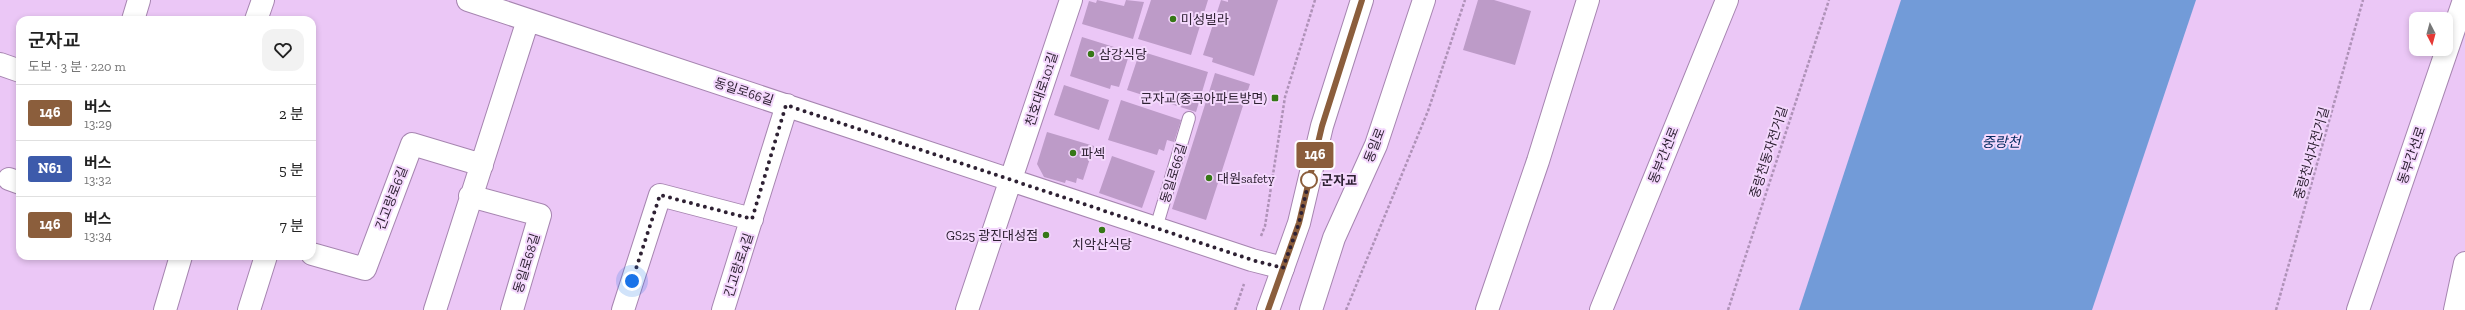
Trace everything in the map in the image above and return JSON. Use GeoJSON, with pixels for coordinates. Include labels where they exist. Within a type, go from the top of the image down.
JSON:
{"type":"FeatureCollection","features":[{"type":"Feature","properties":{"kind":"main road"},"geometry":{"type":"LineString","coordinates":[[134,16],[139,0]]}},
{"type":"Feature","properties":{"kind":"main road"},"geometry":{"type":"LineString","coordinates":[[257,16],[263,0]]}},
{"type":"Feature","properties":{"kind":"main road","name":"동일로66길"},"geometry":{"type":"LineString","coordinates":[[468,0],[1252,260],[1283,268]]}},
{"type":"Feature","properties":{"kind":"main road","name":"천호대로101길"},"geometry":{"type":"LineString","coordinates":[[967,310],[1071,0]]}},
{"type":"Feature","properties":{"kind":"main road"},"geometry":{"type":"LineString","coordinates":[[1268,310],[1299,223],[1322,126],[1362,0]]}},
{"type":"Feature","properties":{"kind":"main road","name":"동일로"},"geometry":{"type":"LineString","coordinates":[[1311,310],[1334,238],[1376,145],[1424,0]]}},
{"type":"Feature","properties":{"kind":"main road"},"geometry":{"type":"LineString","coordinates":[[1487,310],[1582,27],[1588,0]]}},
{"type":"Feature","properties":{"kind":"main road"},"geometry":{"type":"LineString","coordinates":[[1582,27],[1596,0]]}},
{"type":"Feature","properties":{"kind":"main road","name":"동부간선로"},"geometry":{"type":"LineString","coordinates":[[1601,310],[1727,0]]}},
{"type":"Feature","properties":{"kind":"main road","name":"동부간선로"},"geometry":{"type":"LineString","coordinates":[[2358,310],[2464,0]]}},
{"type":"Feature","properties":{"kind":"main road"},"geometry":{"type":"LineString","coordinates":[[435,310],[470,196],[482,165],[528,20]]}},
{"type":"Feature","properties":{"kind":"main road"},"geometry":{"type":"LineString","coordinates":[[0,64],[16,70]]}},
{"type":"Feature","properties":{"kind":"main road","name":"긴고랑로4길"},"geometry":{"type":"LineString","coordinates":[[723,310],[786,105]]}},
{"type":"Feature","properties":{"kind":"main road","name":"긴고랑로6길"},"geometry":{"type":"LineString","coordinates":[[316,255],[365,269],[412,144],[482,165]]}},
{"type":"Feature","properties":{"kind":"main road","name":"긴고랑로4길"},"geometry":{"type":"LineString","coordinates":[[623,310],[660,195],[752,219]]}},
{"type":"Feature","properties":{"kind":"main road","name":"동일로68길"},"geometry":{"type":"LineString","coordinates":[[470,196],[540,216],[512,310]]}},
{"type":"Feature","properties":{"kind":"main road"},"geometry":{"type":"LineString","coordinates":[[166,310],[180,260]]}},
{"type":"Feature","properties":{"kind":"main road"},"geometry":{"type":"LineString","coordinates":[[249,310],[265,260]]}},
{"type":"Feature","properties":{"kind":"main road"},"geometry":{"type":"LineString","coordinates":[[2460,299],[2465,263]]}},
{"type":"Feature","properties":{"kind":"lane","name":"동일로66길"},"geometry":{"type":"LineString","coordinates":[[1156,228],[1189,118]]}},
{"type":"Feature","properties":{"kind":"path"},"geometry":{"type":"LineString","coordinates":[[1235,310],[1265,226],[1285,97],[1315,0]]}},
{"type":"Feature","properties":{"kind":"path"},"geometry":{"type":"LineString","coordinates":[[1346,310],[1428,111],[1465,0]]}},
{"type":"Feature","properties":{"kind":"path","name":"중랑천동자전거길"},"geometry":{"type":"LineString","coordinates":[[1728,310],[1829,0]]}},
{"type":"Feature","properties":{"kind":"path","name":"중랑천서자전거길"},"geometry":{"type":"LineString","coordinates":[[2276,310],[2364,0]]}},
{"type":"Feature","properties":{"kind":"water","name":"중랑천"},"geometry":{"type":"Polygon","coordinates":[[[1901,0],[2196,0],[2092,310],[1799,310],[1901,0]]]}},
{"type":"Feature","properties":{"kind":"building"},"geometry":{"type":"Polygon","coordinates":[[[1097,0],[1124,6],[1126,0],[1144,2],[1133,39],[1082,24],[1089,1],[1096,3],[1097,0]]]}},
{"type":"Feature","properties":{"kind":"building","name":"미성빌라"},"geometry":{"type":"Polygon","coordinates":[[[1151,0],[1208,0],[1191,55],[1138,39],[1151,0]]]}},
{"type":"Feature","properties":{"kind":"building"},"geometry":{"type":"Polygon","coordinates":[[[1221,0],[1228,2],[1228,0],[1278,0],[1254,76],[1212,62],[1213,58],[1203,55],[1221,0]]]}},
{"type":"Feature","properties":{"kind":"building"},"geometry":{"type":"Polygon","coordinates":[[[1478,0],[1494,0],[1531,11],[1515,65],[1463,50],[1478,0]]]}},
{"type":"Feature","properties":{"kind":"building"},"geometry":{"type":"Polygon","coordinates":[[[1082,37],[1130,52],[1119,87],[1111,85],[1110,89],[1070,76],[1082,37]]]}},
{"type":"Feature","properties":{"kind":"building"},"geometry":{"type":"Polygon","coordinates":[[[1140,51],[1208,72],[1196,112],[1127,90],[1140,51]]]}},
{"type":"Feature","properties":{"kind":"building"},"geometry":{"type":"Polygon","coordinates":[[[1215,73],[1250,84],[1206,220],[1172,209],[1215,73]]]}},
{"type":"Feature","properties":{"kind":"building"},"geometry":{"type":"Polygon","coordinates":[[[1064,85],[1109,100],[1099,130],[1054,115],[1064,85]]]}},
{"type":"Feature","properties":{"kind":"building"},"geometry":{"type":"Polygon","coordinates":[[[1121,100],[1181,120],[1174,142],[1167,140],[1164,151],[1159,149],[1157,155],[1108,140],[1121,100]]]}},
{"type":"Feature","properties":{"kind":"building"},"geometry":{"type":"Polygon","coordinates":[[[1047,132],[1094,146],[1083,180],[1077,178],[1076,183],[1066,180],[1065,183],[1044,177],[1037,164],[1047,132]]]}},
{"type":"Feature","properties":{"kind":"building"},"geometry":{"type":"Polygon","coordinates":[[[1112,156],[1155,171],[1142,208],[1099,193],[1112,156]]]}},
{"type":"Feature","properties":{"kind":"bus line","name":"146"},"geometry":{"type":"LineString","coordinates":[[1268,310],[1299,223],[1322,126],[1362,0]]}},
{"type":"Feature","properties":{"kind":"place","name":"미성빌라"},"geometry":{"type":"Point","coordinates":[1173,19]}},
{"type":"Feature","properties":{"kind":"place","name":"삼강식당"},"geometry":{"type":"Point","coordinates":[1091,54]}},
{"type":"Feature","properties":{"kind":"place","name":"군자교(중곡아파트방면)"},"geometry":{"type":"Point","coordinates":[1275,98]}},
{"type":"Feature","properties":{"kind":"place","name":"파섹"},"geometry":{"type":"Point","coordinates":[1073,153]}},
{"type":"Feature","properties":{"kind":"place","name":"대원safety"},"geometry":{"type":"Point","coordinates":[1209,178]}},
{"type":"Feature","properties":{"kind":"place","name":"군자교"},"geometry":{"type":"Point","coordinates":[1309,180]}},
{"type":"Feature","properties":{"kind":"place","name":"치악산식당"},"geometry":{"type":"Point","coordinates":[1102,230]}},
{"type":"Feature","properties":{"kind":"place","name":"GS25 광진대성점"},"geometry":{"type":"Point","coordinates":[1046,235]}},
{"type":"Feature","properties":{"kind":"route"},"geometry":{"type":"LineString","coordinates":[[632,281],[660,195],[752,219],[786,105],[1252,260],[1283,268],[1299,223],[1309,180]]}}]}
